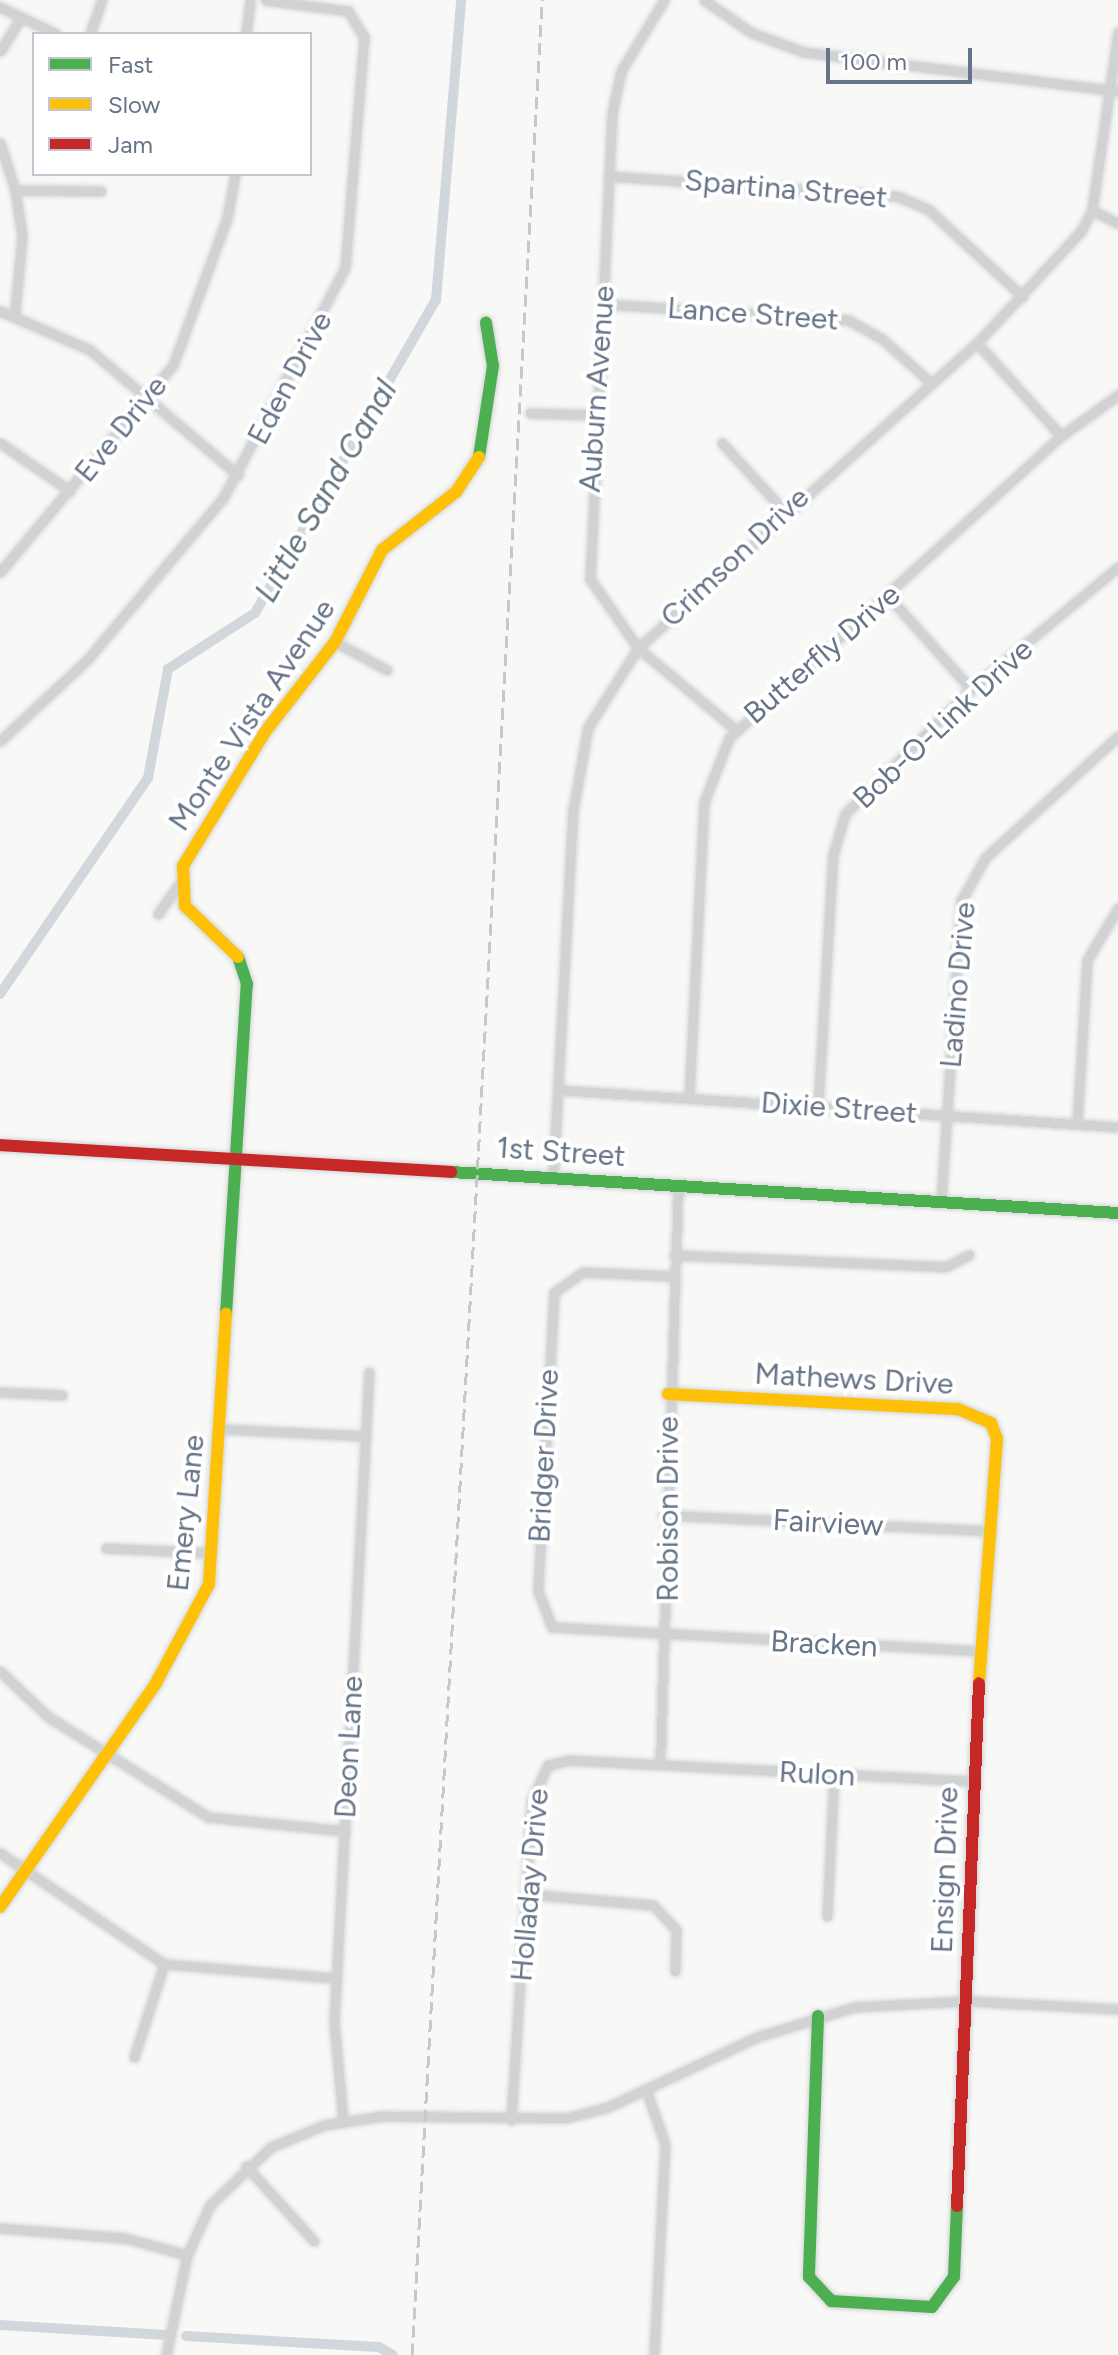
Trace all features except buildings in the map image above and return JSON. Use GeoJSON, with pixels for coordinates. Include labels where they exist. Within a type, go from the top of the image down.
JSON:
{"type":"FeatureCollection","features":[{"type":"Feature","properties":{"kind":"street"},"geometry":{"type":"LineString","coordinates":[[91,32],[102,0]]}},
{"type":"Feature","properties":{"kind":"street"},"geometry":{"type":"LineString","coordinates":[[246,32],[250,0]]}},
{"type":"Feature","properties":{"kind":"street","name":"Eden Drive"},"geometry":{"type":"LineString","coordinates":[[0,741],[35,717],[87,660],[238,475],[345,268],[360,129],[364,37],[356,19],[341,9],[266,0]]}},
{"type":"Feature","properties":{"kind":"street","name":"Auburn Avenue"},"geometry":{"type":"LineString","coordinates":[[664,0],[621,71],[608,176],[590,579],[638,648],[735,729]]}},
{"type":"Feature","properties":{"kind":"street"},"geometry":{"type":"LineString","coordinates":[[704,0],[752,33],[804,52],[1114,90]]}},
{"type":"Feature","properties":{"kind":"street"},"geometry":{"type":"LineString","coordinates":[[0,7],[51,32]]}},
{"type":"Feature","properties":{"kind":"street"},"geometry":{"type":"LineString","coordinates":[[0,51],[20,19]]}},
{"type":"Feature","properties":{"kind":"street","name":"Crimson Drive"},"geometry":{"type":"LineString","coordinates":[[553,1177],[576,774],[588,727],[638,648],[784,511],[929,381],[977,343],[1023,297],[1092,210],[1114,90],[1118,32]]}},
{"type":"Feature","properties":{"kind":"street"},"geometry":{"type":"LineString","coordinates":[[0,143],[15,190],[22,236],[15,312]]}},
{"type":"Feature","properties":{"kind":"street","name":"Eve Drive"},"geometry":{"type":"LineString","coordinates":[[0,572],[151,398],[182,344],[234,176]]}},
{"type":"Feature","properties":{"kind":"street","name":"Spartina Street"},"geometry":{"type":"LineString","coordinates":[[608,176],[897,196],[928,209],[1023,297]]}},
{"type":"Feature","properties":{"kind":"street"},"geometry":{"type":"LineString","coordinates":[[15,190],[101,191]]}},
{"type":"Feature","properties":{"kind":"street"},"geometry":{"type":"LineString","coordinates":[[1092,210],[1118,223]]}},
{"type":"Feature","properties":{"kind":"street","name":"Lance Street"},"geometry":{"type":"LineString","coordinates":[[603,304],[848,320],[881,338],[929,381]]}},
{"type":"Feature","properties":{"kind":"street"},"geometry":{"type":"LineString","coordinates":[[0,311],[15,312],[68,335],[151,398],[238,475]]}},
{"type":"Feature","properties":{"kind":"street","name":"Monte Vista Avenue"},"geometry":{"type":"LineString","coordinates":[[180,883],[265,732],[335,642],[382,550],[478,466],[493,366],[486,323]]}},
{"type":"Feature","properties":{"kind":"street"},"geometry":{"type":"LineString","coordinates":[[977,343],[1061,436]]}},
{"type":"Feature","properties":{"kind":"street","name":"Butterfly Drive"},"geometry":{"type":"LineString","coordinates":[[689,1097],[704,802],[735,729],[889,597],[1061,436],[1118,395]]}},
{"type":"Feature","properties":{"kind":"street"},"geometry":{"type":"LineString","coordinates":[[530,413],[597,415]]}},
{"type":"Feature","properties":{"kind":"street"},"geometry":{"type":"LineString","coordinates":[[0,443],[70,491]]}},
{"type":"Feature","properties":{"kind":"street"},"geometry":{"type":"LineString","coordinates":[[722,443],[784,511]]}},
{"type":"Feature","properties":{"kind":"street","name":"Bob-O-Link Drive"},"geometry":{"type":"LineString","coordinates":[[818,1105],[838,830],[868,786],[971,689],[1118,567]]}},
{"type":"Feature","properties":{"kind":"street"},"geometry":{"type":"LineString","coordinates":[[889,597],[971,689]]}},
{"type":"Feature","properties":{"kind":"street"},"geometry":{"type":"LineString","coordinates":[[335,642],[387,670]]}},
{"type":"Feature","properties":{"kind":"street"},"geometry":{"type":"LineString","coordinates":[[248,720],[265,732]]}},
{"type":"Feature","properties":{"kind":"street","name":"Ladino Drive"},"geometry":{"type":"LineString","coordinates":[[941,1202],[965,890],[985,858],[1118,736]]}},
{"type":"Feature","properties":{"kind":"street"},"geometry":{"type":"LineString","coordinates":[[158,914],[180,883]]}},
{"type":"Feature","properties":{"kind":"street"},"geometry":{"type":"LineString","coordinates":[[180,883],[185,906],[235,949],[247,984],[231,1159]]}},
{"type":"Feature","properties":{"kind":"street"},"geometry":{"type":"LineString","coordinates":[[1077,1124],[1087,960],[1118,908]]}},
{"type":"Feature","properties":{"kind":"street","name":"Dixie Street"},"geometry":{"type":"LineString","coordinates":[[560,1090],[1118,1127]]}},
{"type":"Feature","properties":{"kind":"street","name":"1st Street"},"geometry":{"type":"LineString","coordinates":[[0,1145],[1118,1213]]}},
{"type":"Feature","properties":{"kind":"street","name":"Emery Lane"},"geometry":{"type":"LineString","coordinates":[[0,1907],[108,1753],[202,1607],[212,1553],[222,1429],[231,1159]]}},
{"type":"Feature","properties":{"kind":"street","name":"Robison Drive"},"geometry":{"type":"LineString","coordinates":[[660,1764],[667,1636],[663,1515],[671,1276],[678,1185]]}},
{"type":"Feature","properties":{"kind":"street"},"geometry":{"type":"LineString","coordinates":[[674,1255],[945,1267],[969,1255]]}},
{"type":"Feature","properties":{"kind":"street","name":"Bridger Drive"},"geometry":{"type":"LineString","coordinates":[[667,1636],[552,1627],[538,1591],[554,1292],[583,1272],[671,1276]]}},
{"type":"Feature","properties":{"kind":"street","name":"Deon Lane"},"geometry":{"type":"LineString","coordinates":[[343,2121],[336,1978],[369,1372]]}},
{"type":"Feature","properties":{"kind":"street"},"geometry":{"type":"LineString","coordinates":[[0,1392],[62,1395]]}},
{"type":"Feature","properties":{"kind":"street","name":"Mathews Drive"},"geometry":{"type":"LineString","coordinates":[[668,1394],[958,1409],[991,1423],[997,1465]]}},
{"type":"Feature","properties":{"kind":"street"},"geometry":{"type":"LineString","coordinates":[[222,1429],[366,1436]]}},
{"type":"Feature","properties":{"kind":"street","name":"Ensign Drive"},"geometry":{"type":"LineString","coordinates":[[818,2016],[809,2277],[831,2301],[916,2309],[947,2296],[954,2277],[980,1651],[997,1465]]}},
{"type":"Feature","properties":{"kind":"street","name":"Fairview"},"geometry":{"type":"LineString","coordinates":[[663,1515],[992,1531]]}},
{"type":"Feature","properties":{"kind":"street"},"geometry":{"type":"LineString","coordinates":[[106,1548],[212,1553]]}},
{"type":"Feature","properties":{"kind":"street","name":"Bracken"},"geometry":{"type":"LineString","coordinates":[[667,1636],[980,1651]]}},
{"type":"Feature","properties":{"kind":"street"},"geometry":{"type":"LineString","coordinates":[[0,1671],[47,1716],[208,1817],[345,1831]]}},
{"type":"Feature","properties":{"kind":"street","name":"Rulon"},"geometry":{"type":"LineString","coordinates":[[660,1764],[975,1781]]}},
{"type":"Feature","properties":{"kind":"street","name":"Holladay Drive"},"geometry":{"type":"LineString","coordinates":[[511,2120],[532,1799],[548,1765],[660,1764]]}},
{"type":"Feature","properties":{"kind":"street"},"geometry":{"type":"LineString","coordinates":[[827,1916],[834,1775]]}},
{"type":"Feature","properties":{"kind":"street"},"geometry":{"type":"LineString","coordinates":[[0,1853],[164,1964],[336,1978]]}},
{"type":"Feature","properties":{"kind":"street"},"geometry":{"type":"LineString","coordinates":[[527,1894],[653,1905],[676,1930],[675,1971]]}},
{"type":"Feature","properties":{"kind":"street"},"geometry":{"type":"LineString","coordinates":[[134,2057],[164,1964]]}},
{"type":"Feature","properties":{"kind":"street"},"geometry":{"type":"LineString","coordinates":[[166,2355],[187,2255],[210,2205],[246,2166],[290,2138],[343,2121],[566,2118],[646,2090],[818,2016],[888,2003],[966,2001],[1118,2009]]}},
{"type":"Feature","properties":{"kind":"street"},"geometry":{"type":"LineString","coordinates":[[646,2090],[665,2144],[654,2355]]}},
{"type":"Feature","properties":{"kind":"street"},"geometry":{"type":"LineString","coordinates":[[246,2166],[314,2241]]}},
{"type":"Feature","properties":{"kind":"street"},"geometry":{"type":"LineString","coordinates":[[0,2228],[125,2238],[187,2255]]}},
{"type":"Feature","properties":{"kind":"waterway","name":"Little Sand Canal"},"geometry":{"type":"LineString","coordinates":[[0,994],[148,778],[168,669],[255,613],[436,300],[461,0]]}},
{"type":"Feature","properties":{"kind":"waterway","name":"Little Sand Canal"},"geometry":{"type":"LineString","coordinates":[[0,2325],[167,2335]]}},
{"type":"Feature","properties":{"kind":"waterway","name":"Little Sand Canal"},"geometry":{"type":"LineString","coordinates":[[186,2336],[379,2347],[393,2355]]}},
{"type":"Feature","properties":{"kind":"railway"},"geometry":{"type":"LineString","coordinates":[[412,2355],[542,0]]}},
{"type":"Feature","properties":{"kind":"traffic: fast"},"geometry":{"type":"LineString","coordinates":[[479,457],[493,366],[486,323]]}},
{"type":"Feature","properties":{"kind":"traffic: fast"},"geometry":{"type":"LineString","coordinates":[[226,1314],[247,984],[238,957]]}},
{"type":"Feature","properties":{"kind":"traffic: fast"},"geometry":{"type":"LineString","coordinates":[[451,1172],[1118,1213]]}},
{"type":"Feature","properties":{"kind":"traffic: fast"},"geometry":{"type":"LineString","coordinates":[[818,2016],[809,2277],[831,2301],[932,2307],[954,2277],[957,2206]]}},
{"type":"Feature","properties":{"kind":"traffic: slow"},"geometry":{"type":"LineString","coordinates":[[238,957],[185,906],[183,866],[265,732],[335,642],[382,550],[456,492],[479,457]]}},
{"type":"Feature","properties":{"kind":"traffic: slow"},"geometry":{"type":"LineString","coordinates":[[0,1907],[156,1683],[209,1584],[226,1314]]}},
{"type":"Feature","properties":{"kind":"traffic: slow"},"geometry":{"type":"LineString","coordinates":[[668,1394],[958,1409],[991,1423],[997,1439],[979,1683]]}},
{"type":"Feature","properties":{"kind":"traffic: jam"},"geometry":{"type":"LineString","coordinates":[[0,1145],[451,1172]]}},
{"type":"Feature","properties":{"kind":"traffic: jam"},"geometry":{"type":"LineString","coordinates":[[957,2206],[979,1683]]}}]}
